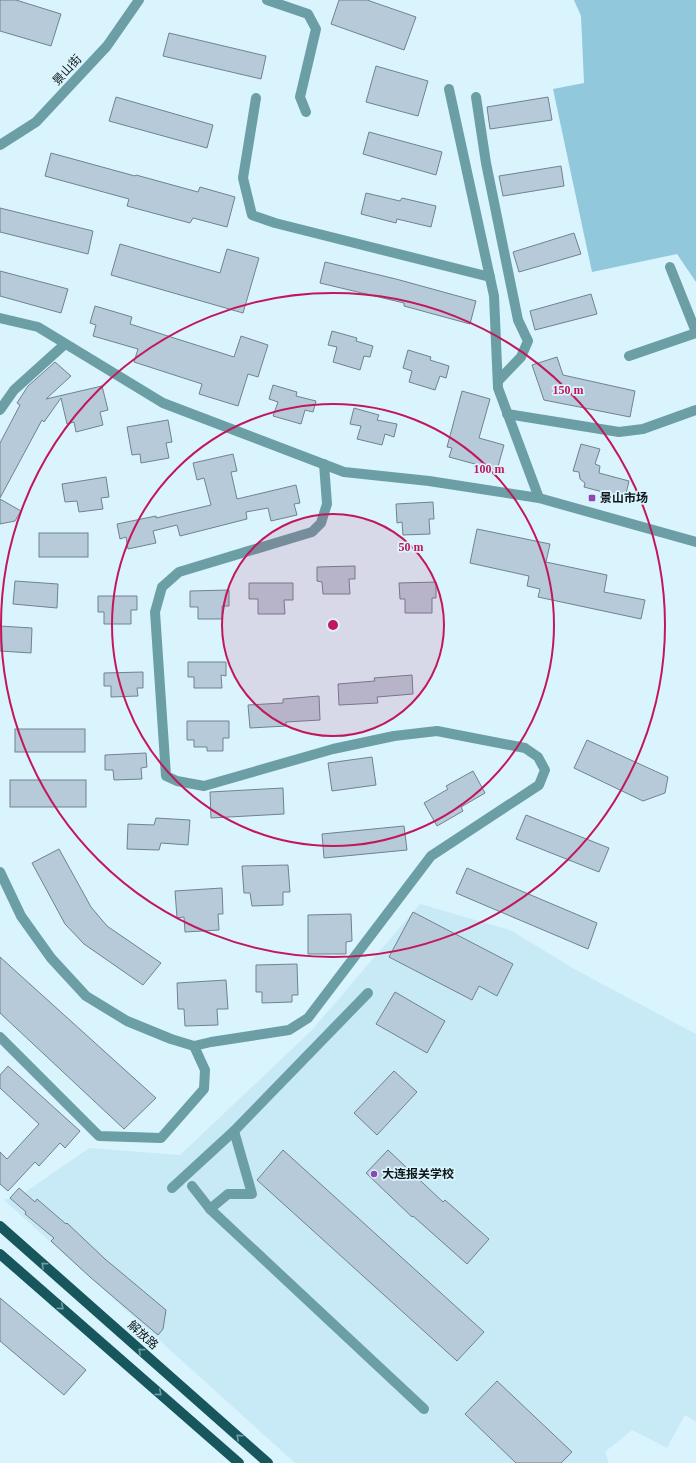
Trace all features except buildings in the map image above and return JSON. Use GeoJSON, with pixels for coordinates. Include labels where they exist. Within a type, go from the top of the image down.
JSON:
{"type":"FeatureCollection","features":[{"type":"Feature","properties":{"kind":"main road","name":"解放路"},"geometry":{"type":"LineString","coordinates":[[0,1226],[268,1463]]}},
{"type":"Feature","properties":{"kind":"main road"},"geometry":{"type":"LineString","coordinates":[[0,1254],[239,1463]]}},
{"type":"Feature","properties":{"kind":"street","name":"景山街"},"geometry":{"type":"LineString","coordinates":[[0,145],[36,122],[107,46],[139,0]]}},
{"type":"Feature","properties":{"kind":"street"},"geometry":{"type":"LineString","coordinates":[[267,0],[308,14],[316,29],[300,97],[306,112]]}},
{"type":"Feature","properties":{"kind":"street"},"geometry":{"type":"LineString","coordinates":[[449,89],[494,296],[498,388],[538,498]]}},
{"type":"Feature","properties":{"kind":"street"},"geometry":{"type":"LineString","coordinates":[[476,97],[486,163],[516,312],[518,320],[528,341],[521,357],[498,381]]}},
{"type":"Feature","properties":{"kind":"street"},"geometry":{"type":"LineString","coordinates":[[256,98],[244,178],[252,215],[275,223],[490,277]]}},
{"type":"Feature","properties":{"kind":"street"},"geometry":{"type":"LineString","coordinates":[[629,356],[696,333],[670,268]]}},
{"type":"Feature","properties":{"kind":"street"},"geometry":{"type":"LineString","coordinates":[[0,318],[38,328],[163,403],[344,472],[429,481],[538,498],[696,542]]}},
{"type":"Feature","properties":{"kind":"street"},"geometry":{"type":"LineString","coordinates":[[0,410],[14,390],[65,344]]}},
{"type":"Feature","properties":{"kind":"street"},"geometry":{"type":"LineString","coordinates":[[507,414],[619,432],[643,428],[696,410]]}},
{"type":"Feature","properties":{"kind":"street"},"geometry":{"type":"LineString","coordinates":[[0,872],[21,916],[51,958],[86,996],[127,1021],[170,1039],[194,1046],[289,1030],[308,1018],[431,856],[539,785],[545,770],[538,757],[525,748],[437,731],[394,736],[333,749],[204,786],[177,781],[166,776],[155,612],[162,588],[178,572],[312,532],[321,523],[327,504],[324,464]]}},
{"type":"Feature","properties":{"kind":"street"},"geometry":{"type":"LineString","coordinates":[[172,1188],[234,1131],[368,993]]}},
{"type":"Feature","properties":{"kind":"street"},"geometry":{"type":"LineString","coordinates":[[0,1037],[99,1136],[160,1138],[204,1089],[205,1070],[194,1046]]}},
{"type":"Feature","properties":{"kind":"street"},"geometry":{"type":"LineString","coordinates":[[210,1209],[228,1194],[252,1194],[234,1131]]}},
{"type":"Feature","properties":{"kind":"street"},"geometry":{"type":"LineString","coordinates":[[192,1186],[210,1209],[424,1409]]}},
{"type":"Feature","properties":{"kind":"shaded area"},"geometry":{"type":"Polygon","coordinates":[[[574,0],[696,0],[696,282],[677,254],[592,272],[553,89],[584,83],[581,16],[574,0]]]}},
{"type":"Feature","properties":{"kind":"shaded area","name":"大连报关学校"},"geometry":{"type":"Polygon","coordinates":[[[420,904],[510,930],[578,971],[696,1034],[696,1422],[685,1415],[667,1448],[632,1430],[605,1452],[609,1463],[295,1463],[4,1200],[24,1193],[89,1148],[180,1155],[311,1031],[420,904]]]}},
{"type":"Feature","properties":{"kind":"place","name":"景山市场"},"geometry":{"type":"Point","coordinates":[592,498]}},
{"type":"Feature","properties":{"kind":"place","name":"大连报关学校"},"geometry":{"type":"Point","coordinates":[374,1174]}}]}
